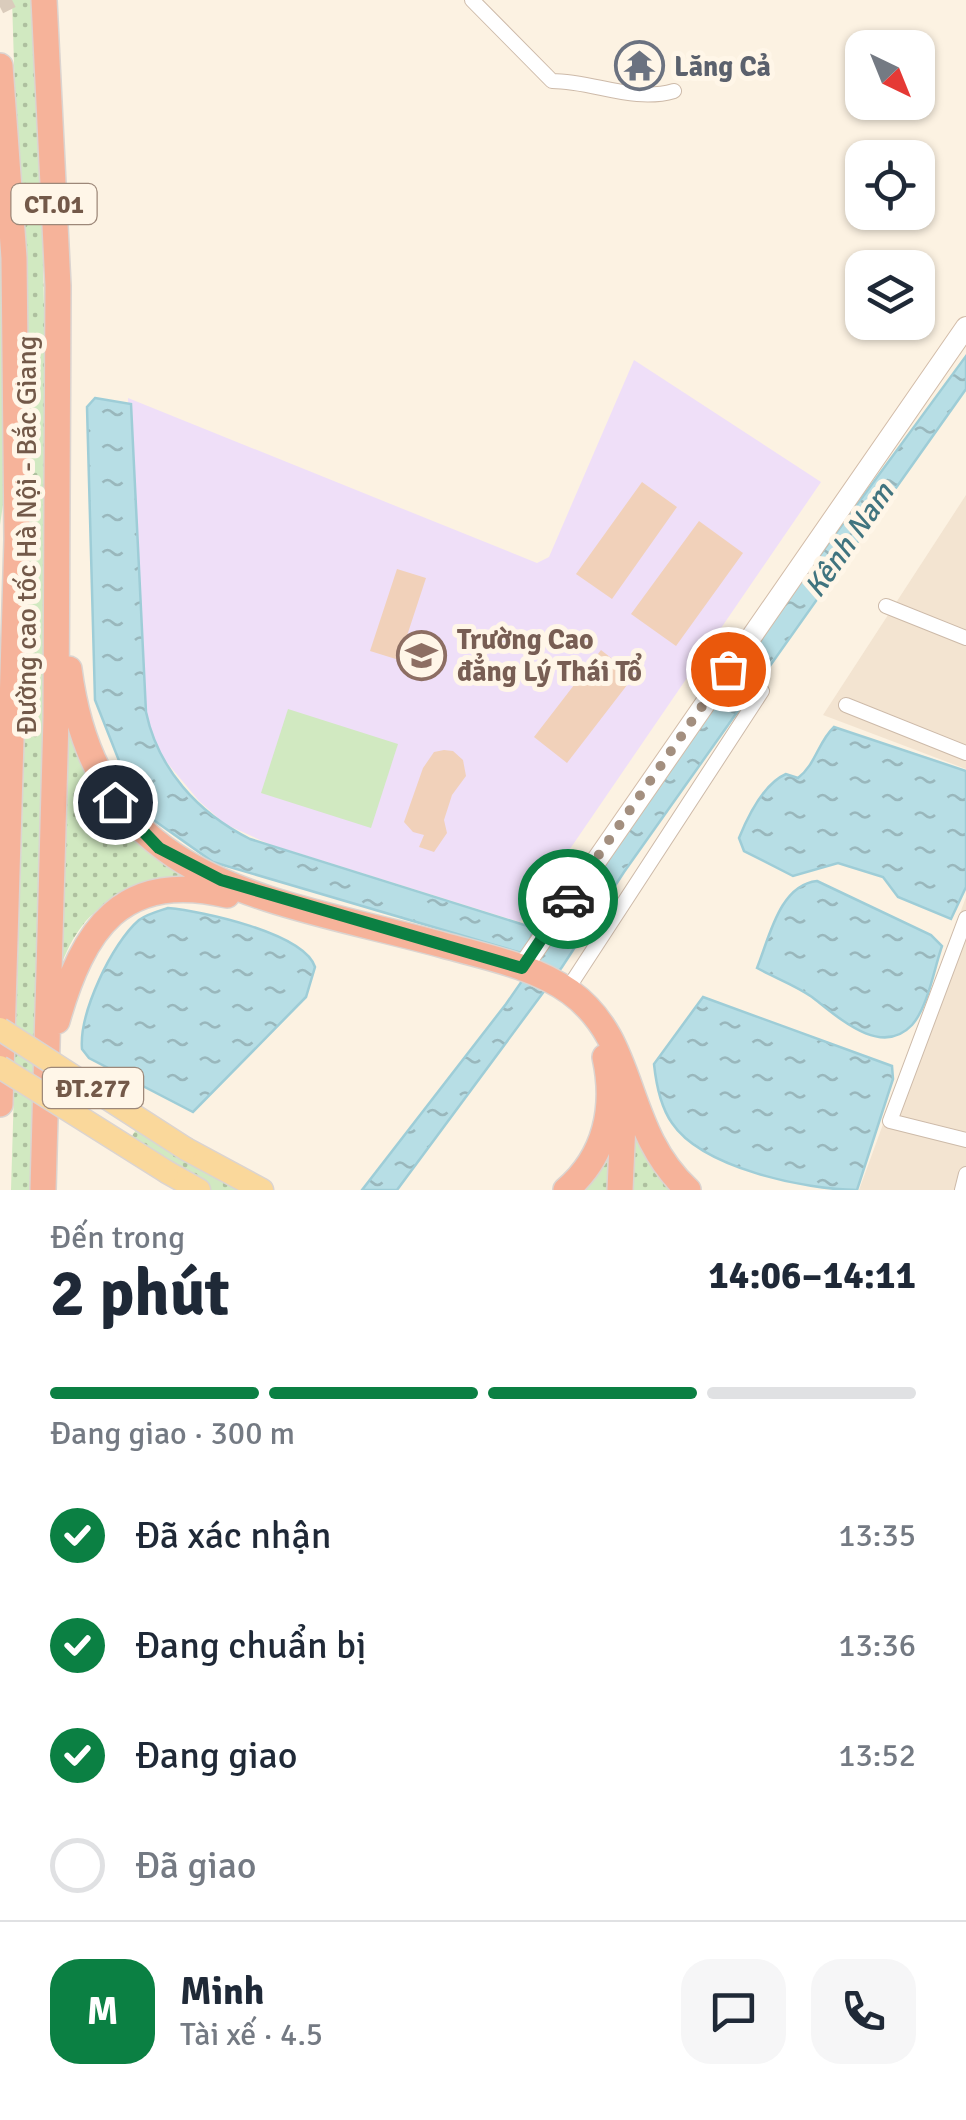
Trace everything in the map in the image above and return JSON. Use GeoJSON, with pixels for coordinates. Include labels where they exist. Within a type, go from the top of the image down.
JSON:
{"type":"FeatureCollection","features":[{"type":"Feature","properties":{"kind":"highway","name":"Đường cao tốc Hà Nội - Bắc Giang"},"geometry":{"type":"LineString","coordinates":[[42,1190],[48,1055],[58,286],[44,0]]}},
{"type":"Feature","properties":{"kind":"highway","name":"Đường cao tốc Hà Nội - Bắc Giang"},"geometry":{"type":"LineString","coordinates":[[0,66],[14,289],[17,540],[0,1104]]}},
{"type":"Feature","properties":{"kind":"highway"},"geometry":{"type":"LineString","coordinates":[[0,550],[7,511],[14,289]]}},
{"type":"Feature","properties":{"kind":"highway"},"geometry":{"type":"LineString","coordinates":[[56,409],[74,704],[100,778],[133,824],[171,856],[238,887],[515,972],[588,1006],[610,1033],[640,1125],[666,1167],[688,1190]]}},
{"type":"Feature","properties":{"kind":"highway"},"geometry":{"type":"LineString","coordinates":[[48,1055],[64,997],[90,938],[124,904],[150,892],[180,888],[211,892],[515,972]]}},
{"type":"Feature","properties":{"kind":"highway"},"geometry":{"type":"LineString","coordinates":[[0,946],[1,1047]]}},
{"type":"Feature","properties":{"kind":"highway"},"geometry":{"type":"LineString","coordinates":[[562,993],[600,1044],[609,1090],[602,1143],[566,1190]]}},
{"type":"Feature","properties":{"kind":"highway"},"geometry":{"type":"LineString","coordinates":[[620,1190],[625,1080]]}},
{"type":"Feature","properties":{"kind":"main road","name":"ĐT.277"},"geometry":{"type":"LineString","coordinates":[[1,1047],[262,1190]]}},
{"type":"Feature","properties":{"kind":"main road","name":"ĐT.277"},"geometry":{"type":"LineString","coordinates":[[1,1047],[167,1172],[199,1190]]}},
{"type":"Feature","properties":{"kind":"street"},"geometry":{"type":"LineString","coordinates":[[472,0],[552,81],[574,80],[638,97],[674,90]]}},
{"type":"Feature","properties":{"kind":"street"},"geometry":{"type":"LineString","coordinates":[[515,972],[966,328]]}},
{"type":"Feature","properties":{"kind":"street"},"geometry":{"type":"LineString","coordinates":[[886,606],[966,638]]}},
{"type":"Feature","properties":{"kind":"street"},"geometry":{"type":"LineString","coordinates":[[562,993],[762,691]]}},
{"type":"Feature","properties":{"kind":"street"},"geometry":{"type":"LineString","coordinates":[[846,705],[966,753]]}},
{"type":"Feature","properties":{"kind":"street"},"geometry":{"type":"LineString","coordinates":[[966,918],[890,1121],[966,1140]]}},
{"type":"Feature","properties":{"kind":"street"},"geometry":{"type":"LineString","coordinates":[[962,1190],[966,1174]]}},
{"type":"Feature","properties":{"kind":"shaded area","name":"Trường Cao đẳng Lý Thái Tổ"},"geometry":{"type":"Polygon","coordinates":[[[634,360],[821,482],[520,922],[269,844],[225,824],[199,801],[149,741],[141,691],[128,398],[537,563],[549,557],[634,360]]]}},
{"type":"Feature","properties":{"kind":"shaded area"},"geometry":{"type":"Polygon","coordinates":[[[966,495],[966,769],[823,715],[966,495]]]}},
{"type":"Feature","properties":{"kind":"shaded area"},"geometry":{"type":"Polygon","coordinates":[[[966,897],[966,1190],[859,1190],[966,897]]]}},
{"type":"Feature","properties":{"kind":"green space"},"geometry":{"type":"Polygon","coordinates":[[[12,0],[32,0],[44,298],[43,744],[31,1190],[11,1190],[27,658],[26,444],[12,0]]]}},
{"type":"Feature","properties":{"kind":"green space"},"geometry":{"type":"Polygon","coordinates":[[[0,150],[5,491],[0,525],[0,150]]]}},
{"type":"Feature","properties":{"kind":"green space"},"geometry":{"type":"Polygon","coordinates":[[[288,709],[398,744],[371,828],[261,793],[288,709]]]}},
{"type":"Feature","properties":{"kind":"green space"},"geometry":{"type":"Polygon","coordinates":[[[64,710],[81,754],[202,878],[132,892],[97,910],[70,945],[59,971],[64,710]]]}},
{"type":"Feature","properties":{"kind":"green space"},"geometry":{"type":"Polygon","coordinates":[[[631,1122],[678,1190],[628,1190],[631,1122]]]}},
{"type":"Feature","properties":{"kind":"green space"},"geometry":{"type":"Polygon","coordinates":[[[138,1127],[243,1190],[209,1190],[129,1140],[138,1127]]]}},
{"type":"Feature","properties":{"kind":"green space"},"geometry":{"type":"Polygon","coordinates":[[[609,1141],[615,1190],[577,1190],[609,1141]]]}},
{"type":"Feature","properties":{"kind":"water","name":"Kênh Nam"},"geometry":{"type":"Polygon","coordinates":[[[966,356],[966,389],[624,872],[562,967],[397,1190],[362,1190],[506,1004],[768,626],[966,356]]]}},
{"type":"Feature","properties":{"kind":"water"},"geometry":{"type":"Polygon","coordinates":[[[95,398],[131,404],[146,712],[160,752],[183,787],[214,816],[250,839],[534,928],[525,954],[213,862],[155,821],[131,791],[95,700],[87,407],[95,398]]]}},
{"type":"Feature","properties":{"kind":"water"},"geometry":{"type":"Polygon","coordinates":[[[834,727],[966,771],[966,887],[951,919],[898,897],[883,877],[838,863],[793,876],[744,851],[739,838],[763,793],[786,774],[798,778],[834,727]]]}},
{"type":"Feature","properties":{"kind":"water"},"geometry":{"type":"Polygon","coordinates":[[[817,881],[931,935],[942,946],[922,1008],[912,1025],[900,1034],[887,1037],[860,1031],[805,993],[757,968],[784,903],[793,892],[817,881]]]}},
{"type":"Feature","properties":{"kind":"water"},"geometry":{"type":"Polygon","coordinates":[[[168,908],[227,919],[273,934],[307,955],[315,967],[306,997],[193,1112],[89,1058],[82,1049],[86,1017],[108,961],[139,920],[168,908]]]}},
{"type":"Feature","properties":{"kind":"water"},"geometry":{"type":"Polygon","coordinates":[[[703,997],[892,1066],[893,1079],[857,1190],[784,1181],[730,1164],[686,1139],[672,1123],[657,1087],[654,1064],[703,997]]]}},
{"type":"Feature","properties":{"kind":"building"},"geometry":{"type":"Polygon","coordinates":[[[642,482],[677,507],[612,599],[576,574],[642,482]]]}},
{"type":"Feature","properties":{"kind":"building"},"geometry":{"type":"Polygon","coordinates":[[[699,521],[743,553],[676,646],[631,614],[699,521]]]}},
{"type":"Feature","properties":{"kind":"building"},"geometry":{"type":"Polygon","coordinates":[[[397,569],[426,578],[399,660],[370,651],[397,569]]]}},
{"type":"Feature","properties":{"kind":"building"},"geometry":{"type":"Polygon","coordinates":[[[601,650],[634,676],[567,763],[534,737],[601,650]]]}},
{"type":"Feature","properties":{"kind":"building"},"geometry":{"type":"Polygon","coordinates":[[[453,751],[463,760],[466,776],[452,795],[444,820],[447,833],[434,852],[419,847],[424,835],[413,832],[404,822],[423,768],[434,752],[453,751]]]}},
{"type":"Feature","properties":{"kind":"tunnel"},"geometry":{"type":"LineString","coordinates":[[0,7],[14,0]]}},
{"type":"Feature","properties":{"kind":"way so far"},"geometry":{"type":"LineString","coordinates":[[568,899],[728,669]]}},
{"type":"Feature","properties":{"kind":"place","name":"Lăng Cả"},"geometry":{"type":"Point","coordinates":[639,66]}},
{"type":"Feature","properties":{"kind":"place","name":"Trường Cao đẳng Lý Thái Tổ"},"geometry":{"type":"Point","coordinates":[422,655]}},
{"type":"Feature","properties":{"kind":"route"},"geometry":{"type":"LineString","coordinates":[[115,802],[159,848],[188,866],[238,887],[522,968],[568,899]]}}]}
